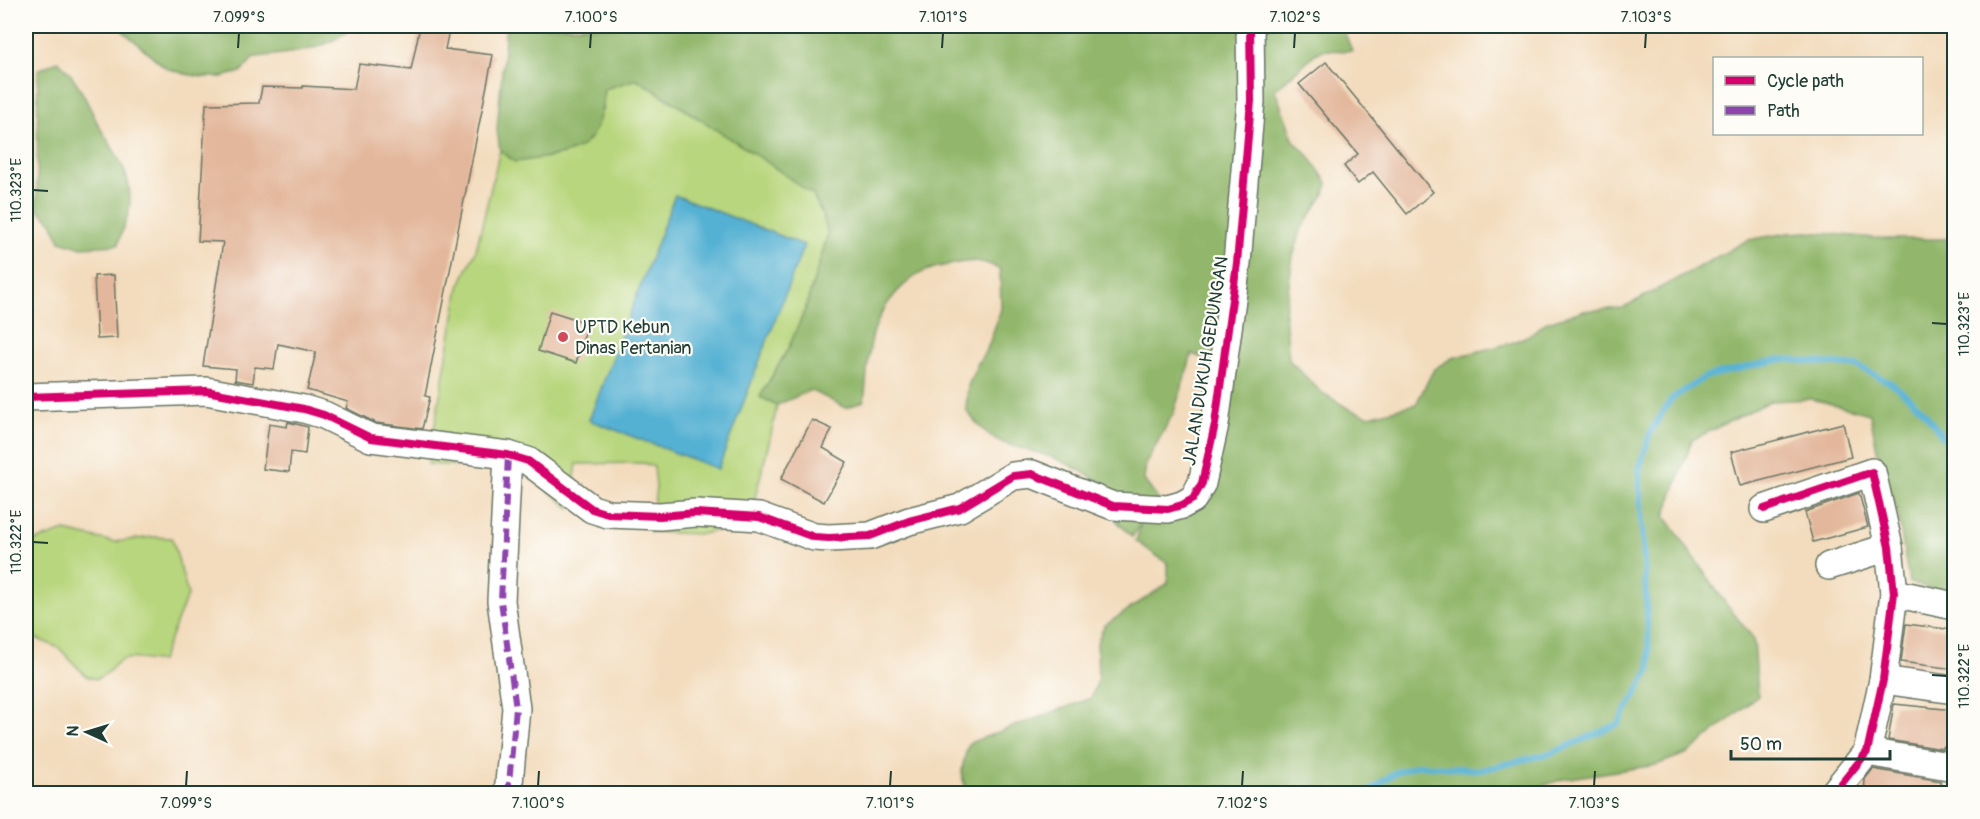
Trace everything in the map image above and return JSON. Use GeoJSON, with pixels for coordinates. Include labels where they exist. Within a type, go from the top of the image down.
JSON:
{"type":"FeatureCollection","features":[{"type":"Feature","properties":{"kind":"street","name":"JALAN DUKUH GEDUNGAN"},"geometry":{"type":"LineString","coordinates":[[508,455],[528,461],[592,509],[608,514],[660,516],[696,513],[759,517],[814,537],[845,539],[870,536],[909,521],[960,507],[1013,476],[1023,474],[1044,477],[1113,506],[1168,509],[1193,499],[1202,483],[1215,424],[1237,263],[1251,101],[1250,26]]}},
{"type":"Feature","properties":{"kind":"street"},"geometry":{"type":"LineString","coordinates":[[26,397],[206,392],[304,409],[324,415],[370,438],[508,455],[501,601],[516,719],[508,794]]}},
{"type":"Feature","properties":{"kind":"street"},"geometry":{"type":"LineString","coordinates":[[1764,509],[1872,472],[1889,547],[1894,593],[1883,680],[1867,752],[1833,794]]}},
{"type":"Feature","properties":{"kind":"street"},"geometry":{"type":"LineString","coordinates":[[1829,566],[1889,547]]}},
{"type":"Feature","properties":{"kind":"street"},"geometry":{"type":"LineString","coordinates":[[1894,593],[1954,606]]}},
{"type":"Feature","properties":{"kind":"street"},"geometry":{"type":"LineString","coordinates":[[1883,680],[1954,690]]}},
{"type":"Feature","properties":{"kind":"street"},"geometry":{"type":"LineString","coordinates":[[1867,752],[1954,767]]}},
{"type":"Feature","properties":{"kind":"green space"},"geometry":{"type":"Polygon","coordinates":[[[117,26],[354,26],[343,35],[320,46],[295,52],[254,57],[241,72],[222,77],[203,77],[166,68],[117,26]]]}},
{"type":"Feature","properties":{"kind":"green space"},"geometry":{"type":"Polygon","coordinates":[[[506,26],[1342,26],[1352,51],[1323,50],[1315,54],[1275,90],[1294,141],[1309,156],[1328,184],[1324,195],[1302,228],[1293,256],[1285,313],[1289,360],[1321,392],[1349,409],[1369,416],[1416,404],[1434,369],[1452,358],[1511,343],[1529,335],[1545,323],[1582,311],[1623,308],[1748,240],[1807,232],[1886,239],[1954,239],[1954,594],[1909,583],[1898,514],[1877,450],[1870,414],[1812,399],[1770,401],[1692,440],[1665,516],[1726,604],[1754,639],[1758,696],[1688,753],[1656,765],[1563,779],[1522,793],[1450,793],[1437,788],[1413,794],[969,793],[962,775],[969,743],[1091,698],[1098,680],[1097,643],[1104,626],[1168,583],[1168,564],[1136,541],[1141,524],[1132,537],[1116,520],[1105,485],[1059,460],[998,440],[977,424],[966,410],[968,386],[988,347],[1001,309],[1000,270],[986,263],[962,262],[925,271],[902,287],[886,306],[874,331],[864,401],[846,408],[811,390],[777,405],[760,397],[789,347],[805,310],[828,234],[813,195],[761,158],[637,79],[604,89],[596,128],[589,140],[579,148],[567,153],[515,162],[500,150],[497,130],[506,26]],[[1192,354],[1174,412],[1146,463],[1144,480],[1170,516],[1223,446],[1236,370],[1192,354]]]}},
{"type":"Feature","properties":{"kind":"green space"},"geometry":{"type":"Polygon","coordinates":[[[58,61],[76,82],[125,172],[130,205],[118,245],[79,247],[60,241],[52,222],[37,209],[38,70],[58,61]]]}},
{"type":"Feature","properties":{"kind":"green space"},"geometry":{"type":"Polygon","coordinates":[[[637,79],[761,158],[813,195],[828,234],[805,310],[789,347],[760,397],[777,405],[749,524],[702,534],[650,532],[656,487],[654,467],[644,463],[577,464],[570,508],[521,469],[428,464],[459,287],[476,250],[500,150],[515,162],[603,110],[604,89],[637,79]]]}},
{"type":"Feature","properties":{"kind":"green space"},"geometry":{"type":"Polygon","coordinates":[[[65,531],[114,542],[152,537],[172,538],[188,594],[161,661],[124,659],[96,679],[86,676],[59,648],[26,634],[26,544],[65,531]]]}},
{"type":"Feature","properties":{"kind":"water"},"geometry":{"type":"Polygon","coordinates":[[[675,195],[804,245],[718,469],[589,420],[675,195]]]}},
{"type":"Feature","properties":{"kind":"building"},"geometry":{"type":"Polygon","coordinates":[[[420,26],[450,26],[445,49],[493,55],[425,396],[430,397],[422,429],[376,423],[346,408],[348,402],[307,390],[316,352],[278,344],[274,369],[255,367],[253,383],[235,380],[236,369],[203,366],[223,242],[198,241],[206,104],[259,103],[262,87],[303,88],[303,86],[354,89],[359,64],[411,70],[420,26]]]}},
{"type":"Feature","properties":{"kind":"building"},"geometry":{"type":"Polygon","coordinates":[[[1326,62],[1433,192],[1407,214],[1373,172],[1358,184],[1344,166],[1358,154],[1299,84],[1326,62]]]}},
{"type":"Feature","properties":{"kind":"building"},"geometry":{"type":"Polygon","coordinates":[[[114,275],[117,338],[97,339],[94,276],[114,275]]]}},
{"type":"Feature","properties":{"kind":"building","name":"UPTD Kebun Dinas Pertanian"},"geometry":{"type":"Polygon","coordinates":[[[550,311],[588,323],[576,363],[538,351],[550,311]]]}},
{"type":"Feature","properties":{"kind":"building"},"geometry":{"type":"Polygon","coordinates":[[[812,420],[832,429],[823,448],[847,462],[824,502],[781,479],[812,420]]]}},
{"type":"Feature","properties":{"kind":"building"},"geometry":{"type":"Polygon","coordinates":[[[288,422],[308,427],[305,454],[291,452],[289,472],[263,469],[269,424],[287,427],[288,422]]]}},
{"type":"Feature","properties":{"kind":"building"},"geometry":{"type":"Polygon","coordinates":[[[1843,423],[1851,457],[1740,486],[1731,452],[1843,423]]]}},
{"type":"Feature","properties":{"kind":"building"},"geometry":{"type":"Polygon","coordinates":[[[1859,493],[1868,527],[1813,542],[1805,512],[1859,493]]]}},
{"type":"Feature","properties":{"kind":"building"},"geometry":{"type":"Polygon","coordinates":[[[1906,624],[1954,630],[1954,669],[1901,662],[1906,624]]]}},
{"type":"Feature","properties":{"kind":"building"},"geometry":{"type":"Polygon","coordinates":[[[1894,704],[1954,710],[1954,748],[1943,747],[1943,749],[1888,740],[1894,704]]]}},
{"type":"Feature","properties":{"kind":"building"},"geometry":{"type":"Polygon","coordinates":[[[1873,769],[1941,781],[1940,794],[1864,794],[1865,779],[1873,769]]]}},
{"type":"Feature","properties":{"kind":"waterway"},"geometry":{"type":"LineString","coordinates":[[1365,794],[1396,772],[1419,765],[1481,770],[1552,753],[1618,724],[1650,670],[1639,470],[1650,433],[1671,399],[1705,377],[1781,359],[1857,366],[1893,384],[1922,409],[1954,452]]}},
{"type":"Feature","properties":{"kind":"marked path"},"geometry":{"type":"LineString","coordinates":[[508,794],[516,708],[501,601],[508,455],[513,456]]}},
{"type":"Feature","properties":{"kind":"cycle path"},"geometry":{"type":"LineString","coordinates":[[26,397],[206,391],[304,409],[324,415],[371,438],[508,455],[528,461],[592,509],[608,514],[660,516],[696,513],[759,517],[814,537],[870,536],[909,521],[960,508],[1013,476],[1032,474],[1113,506],[1168,509],[1182,505],[1193,499],[1202,483],[1215,424],[1237,263],[1251,101],[1250,26]]}},
{"type":"Feature","properties":{"kind":"cycle path"},"geometry":{"type":"LineString","coordinates":[[1764,509],[1872,472],[1889,547],[1894,593],[1883,680],[1867,752],[1833,794]]}},
{"type":"Feature","properties":{"kind":"place","name":"UPTD Kebun Dinas Pertanian"},"geometry":{"type":"Point","coordinates":[563,337]}}]}
